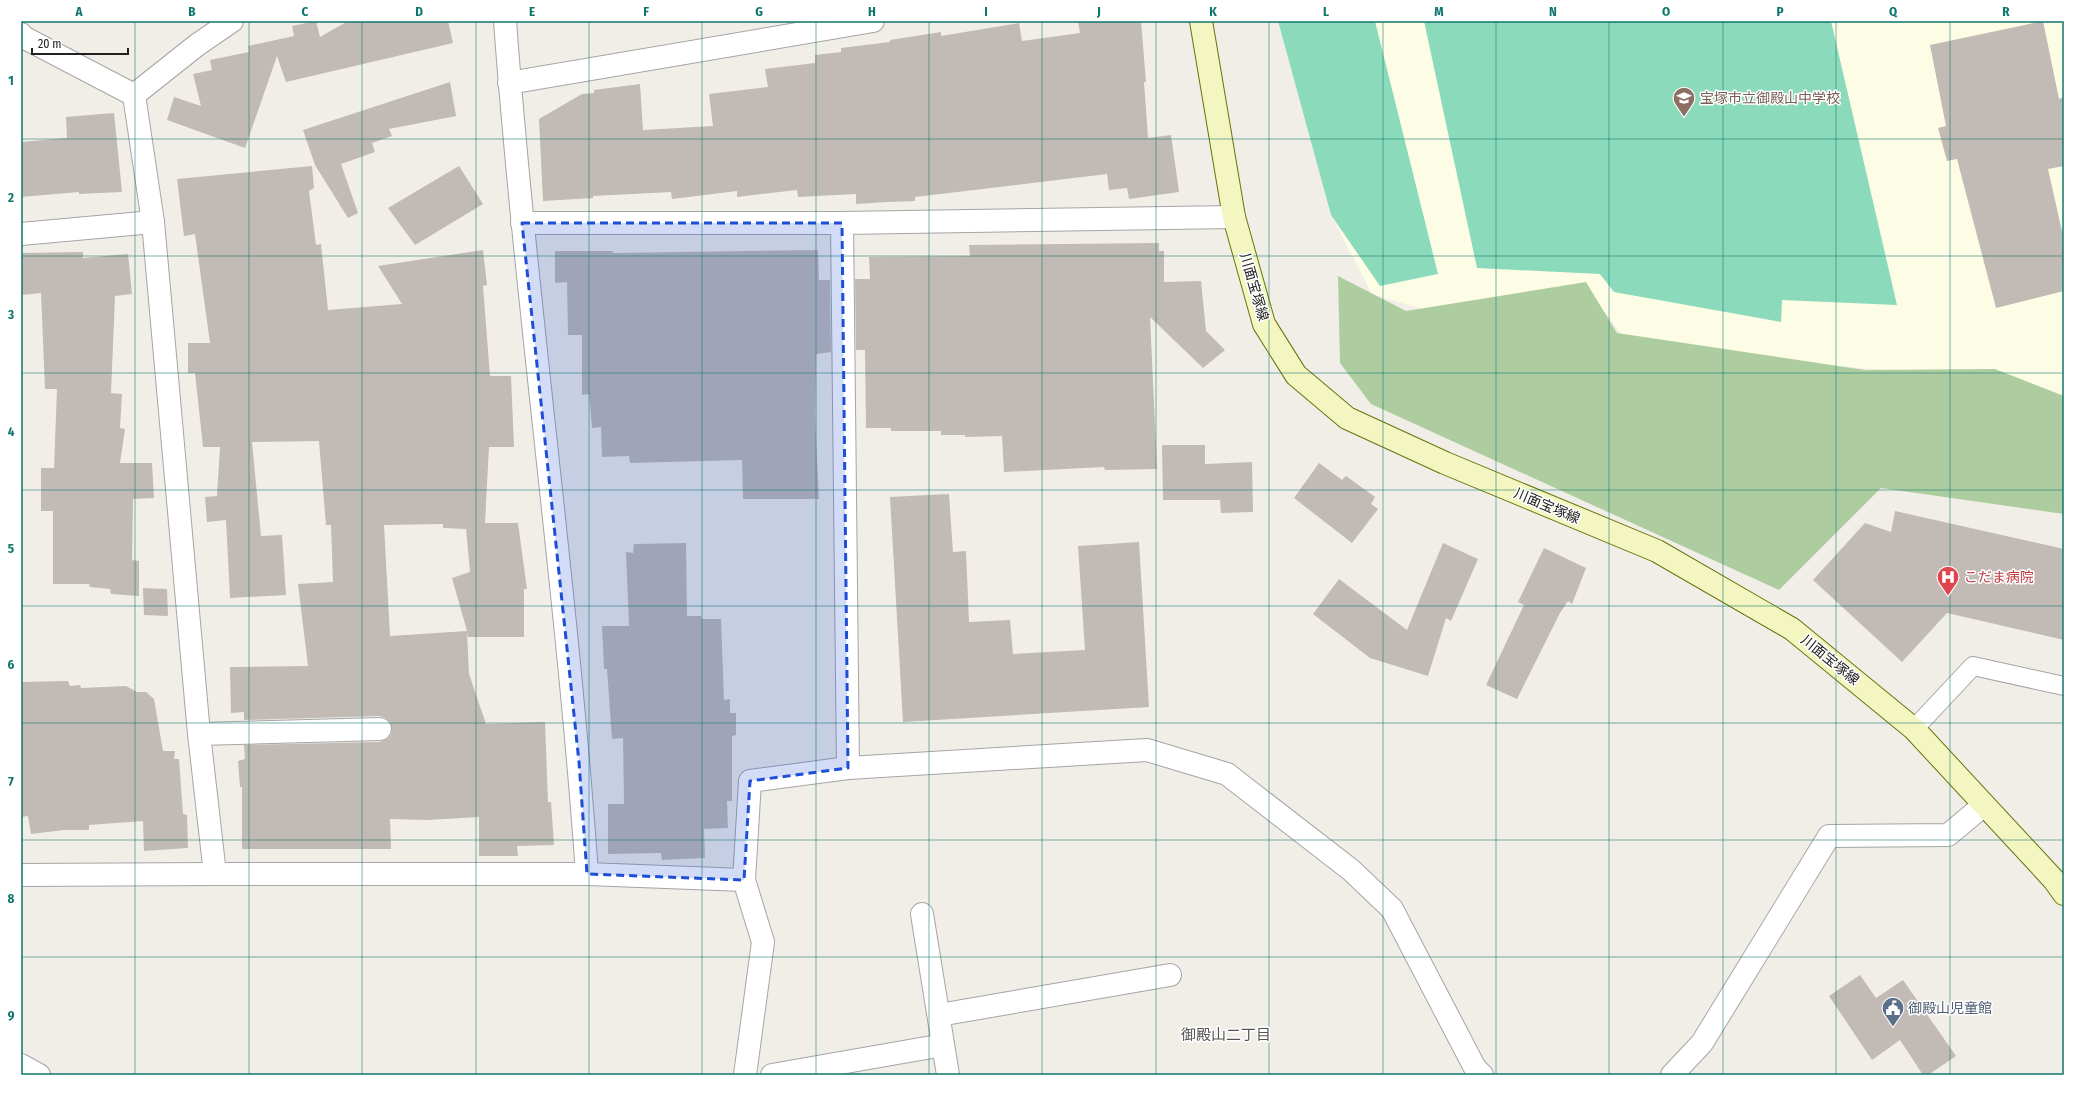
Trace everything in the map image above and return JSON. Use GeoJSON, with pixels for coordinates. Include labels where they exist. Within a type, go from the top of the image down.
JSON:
{"type":"FeatureCollection","features":[{"type":"Feature","properties":{"kind":"street"},"geometry":{"type":"LineString","coordinates":[[134,95],[197,44],[232,21]]}},
{"type":"Feature","properties":{"kind":"street"},"geometry":{"type":"LineString","coordinates":[[505,21],[509,83],[522,223],[579,762],[587,874]]}},
{"type":"Feature","properties":{"kind":"street"},"geometry":{"type":"LineString","coordinates":[[509,83],[873,21]]}},
{"type":"Feature","properties":{"kind":"street","name":"川面宝塚線"},"geometry":{"type":"LineString","coordinates":[[1201,21],[1234,217],[1264,324],[1296,375],[1347,418],[1445,463],[1657,551],[1792,629],[1914,729],[2054,880],[2064,894]]}},
{"type":"Feature","properties":{"kind":"street"},"geometry":{"type":"LineString","coordinates":[[21,34],[23,37],[134,95]]}},
{"type":"Feature","properties":{"kind":"street"},"geometry":{"type":"LineString","coordinates":[[134,95],[153,222],[199,734],[215,874]]}},
{"type":"Feature","properties":{"kind":"street"},"geometry":{"type":"LineString","coordinates":[[522,223],[842,223],[1234,217]]}},
{"type":"Feature","properties":{"kind":"street"},"geometry":{"type":"LineString","coordinates":[[21,234],[153,222]]}},
{"type":"Feature","properties":{"kind":"street"},"geometry":{"type":"LineString","coordinates":[[842,223],[848,768]]}},
{"type":"Feature","properties":{"kind":"street"},"geometry":{"type":"LineString","coordinates":[[199,734],[380,729]]}},
{"type":"Feature","properties":{"kind":"street"},"geometry":{"type":"LineString","coordinates":[[745,1075],[763,942],[744,880],[750,781],[848,768],[1148,750],[1227,774],[1352,870],[1392,908],[1475,1068],[1482,1075]]}},
{"type":"Feature","properties":{"kind":"street"},"geometry":{"type":"LineString","coordinates":[[1672,1075],[1702,1043],[1829,836],[1948,835],[1984,805]]}},
{"type":"Feature","properties":{"kind":"street"},"geometry":{"type":"LineString","coordinates":[[21,875],[587,874],[744,880]]}},
{"type":"Feature","properties":{"kind":"street"},"geometry":{"type":"LineString","coordinates":[[922,914],[948,1075]]}},
{"type":"Feature","properties":{"kind":"street"},"geometry":{"type":"LineString","coordinates":[[939,1015],[1170,975]]}},
{"type":"Feature","properties":{"kind":"street"},"geometry":{"type":"LineString","coordinates":[[772,1075],[943,1045]]}},
{"type":"Feature","properties":{"kind":"street"},"geometry":{"type":"LineString","coordinates":[[21,1065],[39,1075]]}},
{"type":"Feature","properties":{"kind":"lane"},"geometry":{"type":"LineString","coordinates":[[1914,729],[1973,666],[2064,686]]}},
{"type":"Feature","properties":{"kind":"highlighted area"},"geometry":{"type":"Polygon","coordinates":[[[522,223],[842,223],[848,768],[750,781],[744,880],[587,874],[579,762],[522,223]]]}},
{"type":"Feature","properties":{"kind":"shaded area","name":"宝塚市立御殿山中学校"},"geometry":{"type":"Polygon","coordinates":[[[1278,21],[2064,21],[2064,398],[1967,377],[1631,348],[1606,313],[1472,324],[1372,294],[1331,215],[1278,21]]]}},
{"type":"Feature","properties":{"kind":"green space"},"geometry":{"type":"Polygon","coordinates":[[[1278,21],[1375,21],[1438,274],[1380,286],[1331,215],[1278,21]]]}},
{"type":"Feature","properties":{"kind":"green space"},"geometry":{"type":"Polygon","coordinates":[[[1424,21],[1831,21],[1897,305],[1782,300],[1781,322],[1614,292],[1600,274],[1477,268],[1424,21]]]}},
{"type":"Feature","properties":{"kind":"green space"},"geometry":{"type":"Polygon","coordinates":[[[1338,276],[1406,311],[1586,282],[1617,333],[1865,370],[1995,369],[2064,396],[2064,514],[1881,488],[1779,590],[1371,404],[1340,363],[1338,276]]]}},
{"type":"Feature","properties":{"kind":"building"},"geometry":{"type":"Polygon","coordinates":[[[316,21],[320,37],[348,21],[448,21],[453,43],[286,82],[277,56],[245,148],[167,120],[174,97],[201,106],[193,74],[212,70],[210,60],[249,52],[248,46],[294,36],[292,26],[316,21]]]}},
{"type":"Feature","properties":{"kind":"building"},"geometry":{"type":"Polygon","coordinates":[[[1078,21],[1141,21],[1146,82],[1144,82],[1148,138],[1171,135],[1179,192],[1129,199],[1127,188],[1109,190],[1107,174],[915,197],[915,201],[856,204],[856,194],[798,197],[797,190],[737,197],[737,191],[672,199],[671,192],[593,196],[593,198],[543,201],[539,119],[582,94],[594,93],[594,90],[640,84],[643,130],[713,126],[709,94],[768,87],[765,69],[815,63],[815,55],[841,52],[841,48],[890,42],[890,40],[941,32],[941,36],[1019,23],[1022,41],[1080,33],[1078,21]]]}},
{"type":"Feature","properties":{"kind":"building"},"geometry":{"type":"Polygon","coordinates":[[[2043,21],[2059,99],[2064,97],[2064,166],[2048,169],[2064,240],[2064,291],[1996,308],[1957,159],[1947,161],[1938,128],[1946,126],[1930,45],[2043,21]]]}},
{"type":"Feature","properties":{"kind":"building"},"geometry":{"type":"Polygon","coordinates":[[[450,82],[456,116],[389,129],[392,136],[372,143],[375,152],[341,164],[358,213],[348,218],[315,165],[303,130],[450,82]]]}},
{"type":"Feature","properties":{"kind":"building"},"geometry":{"type":"Polygon","coordinates":[[[114,113],[122,192],[79,194],[79,192],[21,197],[21,142],[67,138],[66,117],[114,113]]]}},
{"type":"Feature","properties":{"kind":"building"},"geometry":{"type":"Polygon","coordinates":[[[312,166],[314,188],[309,191],[316,245],[321,244],[328,310],[402,304],[378,266],[483,250],[487,285],[483,286],[490,376],[511,376],[514,447],[489,447],[485,523],[518,523],[527,589],[524,589],[524,637],[468,637],[467,632],[469,674],[486,724],[545,722],[548,802],[551,802],[554,845],[517,846],[518,856],[479,856],[479,817],[427,820],[390,819],[391,849],[242,849],[242,787],[240,787],[238,761],[245,759],[244,745],[380,742],[387,739],[391,735],[392,729],[390,722],[386,718],[380,716],[244,720],[244,712],[231,713],[230,667],[308,666],[298,584],[333,582],[331,525],[326,525],[319,441],[252,442],[261,536],[282,535],[286,595],[230,598],[226,520],[207,522],[205,497],[217,496],[220,447],[203,447],[195,373],[188,373],[188,343],[210,343],[195,234],[184,236],[177,179],[312,166]],[[443,524],[384,525],[390,636],[467,631],[452,578],[470,572],[466,529],[443,528],[443,524]]]}},
{"type":"Feature","properties":{"kind":"building"},"geometry":{"type":"Polygon","coordinates":[[[459,166],[483,204],[415,245],[388,208],[459,166]]]}},
{"type":"Feature","properties":{"kind":"building"},"geometry":{"type":"Polygon","coordinates":[[[1159,243],[1159,251],[1164,251],[1164,282],[1201,281],[1206,331],[1225,350],[1203,368],[1150,317],[1157,469],[1105,470],[1104,467],[1004,472],[1002,436],[965,437],[965,435],[941,435],[941,431],[891,431],[891,428],[866,428],[865,350],[856,350],[855,279],[870,279],[869,257],[970,256],[969,245],[1159,243]]]}},
{"type":"Feature","properties":{"kind":"building"},"geometry":{"type":"Polygon","coordinates":[[[818,250],[819,280],[830,280],[831,352],[816,354],[815,417],[819,499],[743,499],[742,460],[630,463],[629,456],[602,457],[601,427],[592,428],[589,394],[582,395],[582,335],[568,335],[567,282],[555,283],[555,251],[613,251],[613,253],[818,250]]]}},
{"type":"Feature","properties":{"kind":"building"},"geometry":{"type":"Polygon","coordinates":[[[83,252],[83,258],[128,254],[132,294],[115,296],[111,393],[122,394],[120,428],[125,429],[120,463],[152,463],[154,498],[133,499],[132,560],[139,561],[139,596],[111,594],[110,589],[90,587],[89,584],[53,584],[53,511],[41,511],[41,468],[54,468],[57,389],[45,389],[41,293],[21,295],[21,253],[83,252]]]}},
{"type":"Feature","properties":{"kind":"building"},"geometry":{"type":"Polygon","coordinates":[[[1162,445],[1205,445],[1205,464],[1252,462],[1253,512],[1221,513],[1220,500],[1163,500],[1162,445]]]}},
{"type":"Feature","properties":{"kind":"building"},"geometry":{"type":"Polygon","coordinates":[[[1319,463],[1342,480],[1346,476],[1375,497],[1371,504],[1378,509],[1352,543],[1294,498],[1319,463]]]}},
{"type":"Feature","properties":{"kind":"building"},"geometry":{"type":"Polygon","coordinates":[[[949,494],[953,552],[966,551],[969,622],[1010,620],[1013,654],[1085,650],[1078,546],[1139,542],[1149,707],[903,722],[890,497],[949,494]]]}},
{"type":"Feature","properties":{"kind":"building","name":"こだま病院"},"geometry":{"type":"Polygon","coordinates":[[[1895,511],[2064,549],[2064,640],[1947,613],[1902,662],[1813,580],[1865,523],[1891,532],[1895,511]]]}},
{"type":"Feature","properties":{"kind":"building"},"geometry":{"type":"Polygon","coordinates":[[[686,543],[687,616],[701,616],[702,619],[721,619],[724,700],[730,699],[730,713],[736,713],[736,735],[732,736],[732,801],[727,801],[728,828],[704,829],[705,858],[662,860],[661,853],[608,854],[608,804],[624,804],[623,738],[612,739],[607,669],[604,669],[602,626],[629,626],[626,552],[633,553],[634,544],[686,543]]]}},
{"type":"Feature","properties":{"kind":"building"},"geometry":{"type":"Polygon","coordinates":[[[1443,543],[1478,559],[1451,621],[1446,618],[1428,676],[1370,658],[1313,614],[1339,579],[1407,630],[1443,543]]]}},
{"type":"Feature","properties":{"kind":"building"},"geometry":{"type":"Polygon","coordinates":[[[1544,548],[1586,568],[1572,604],[1568,601],[1560,613],[1517,699],[1486,685],[1524,605],[1518,602],[1544,548]]]}},
{"type":"Feature","properties":{"kind":"building"},"geometry":{"type":"Polygon","coordinates":[[[143,588],[167,589],[168,616],[144,615],[143,588]]]}},
{"type":"Feature","properties":{"kind":"building"},"geometry":{"type":"Polygon","coordinates":[[[68,681],[70,686],[80,685],[81,688],[126,686],[137,692],[146,692],[154,699],[163,751],[175,751],[174,759],[179,759],[183,814],[187,815],[188,848],[144,851],[143,821],[89,825],[89,830],[64,830],[31,834],[28,816],[21,817],[21,682],[68,681]]]}},
{"type":"Feature","properties":{"kind":"building"},"geometry":{"type":"Polygon","coordinates":[[[1860,975],[1876,998],[1903,980],[1956,1056],[1928,1075],[1923,1075],[1900,1040],[1872,1060],[1829,996],[1860,975]]]}},
{"type":"Feature","properties":{"kind":"place","name":"宝塚市立御殿山中学校"},"geometry":{"type":"Point","coordinates":[1684,118]}},
{"type":"Feature","properties":{"kind":"place","name":"こだま病院"},"geometry":{"type":"Point","coordinates":[1948,596]}},
{"type":"Feature","properties":{"kind":"place","name":"御殿山児童館"},"geometry":{"type":"Point","coordinates":[1893,1028]}},
{"type":"Feature","properties":{"kind":"district","name":"御殿山二丁目"},"geometry":{"type":"Point","coordinates":[1226,1035]}}]}
